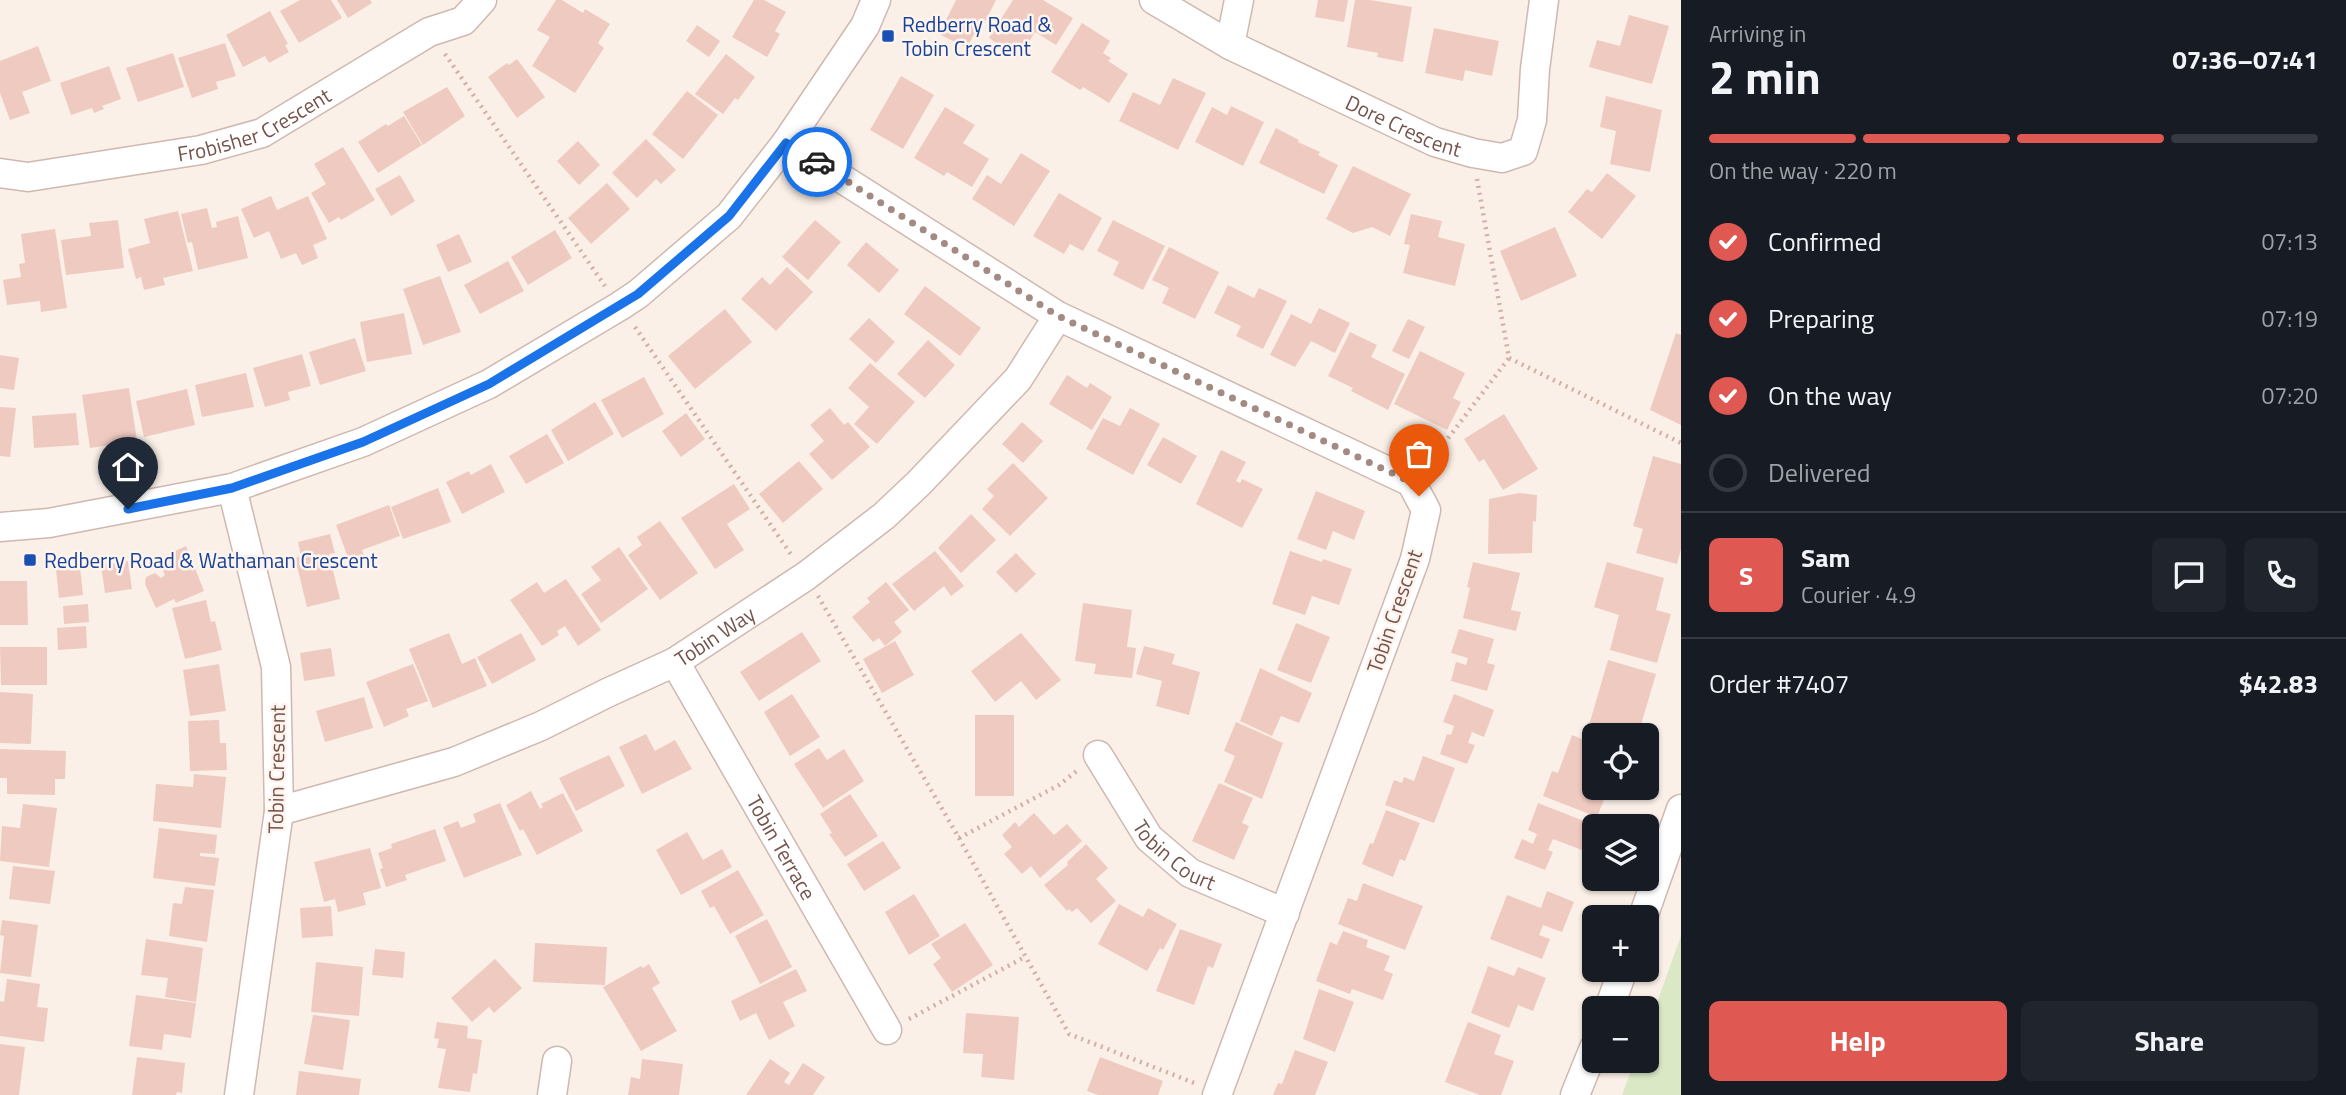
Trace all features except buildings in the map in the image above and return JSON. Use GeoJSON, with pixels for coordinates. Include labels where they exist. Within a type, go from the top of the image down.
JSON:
{"type":"FeatureCollection","features":[{"type":"Feature","properties":{"kind":"street","name":"Frobisher Crescent"},"geometry":{"type":"LineString","coordinates":[[0,173],[28,177],[201,150],[262,133],[429,32],[463,21],[482,0]]}},
{"type":"Feature","properties":{"kind":"street"},"geometry":{"type":"LineString","coordinates":[[0,527],[49,523],[232,488],[363,442],[489,384],[620,306],[638,294],[729,216],[786,143],[865,26],[876,0]]}},
{"type":"Feature","properties":{"kind":"street","name":"Dore Crescent"},"geometry":{"type":"LineString","coordinates":[[1154,0],[1230,45],[1435,142],[1502,158],[1523,151],[1532,120],[1535,69],[1545,0]]}},
{"type":"Feature","properties":{"kind":"street"},"geometry":{"type":"LineString","coordinates":[[1230,45],[1239,0]]}},
{"type":"Feature","properties":{"kind":"street","name":"Tobin Crescent"},"geometry":{"type":"LineString","coordinates":[[786,143],[1058,316],[1411,482],[1426,510],[1415,559],[1217,1095]]}},
{"type":"Feature","properties":{"kind":"street","name":"Tobin Way"},"geometry":{"type":"LineString","coordinates":[[279,811],[454,762],[541,726],[675,662],[806,576],[884,516],[1018,379],[1058,316]]}},
{"type":"Feature","properties":{"kind":"street","name":"Tobin Crescent"},"geometry":{"type":"LineString","coordinates":[[232,488],[276,667],[279,811],[239,1095]]}},
{"type":"Feature","properties":{"kind":"street","name":"Tobin Terrace"},"geometry":{"type":"LineString","coordinates":[[675,662],[887,1031]]}},
{"type":"Feature","properties":{"kind":"street","name":"Tobin Court"},"geometry":{"type":"LineString","coordinates":[[1098,755],[1149,838],[1190,873],[1285,914]]}},
{"type":"Feature","properties":{"kind":"street"},"geometry":{"type":"LineString","coordinates":[[1647,905],[1681,809]]}},
{"type":"Feature","properties":{"kind":"street"},"geometry":{"type":"LineString","coordinates":[[552,1095],[557,1061]]}},
{"type":"Feature","properties":{"kind":"street"},"geometry":{"type":"LineString","coordinates":[[1576,1095],[1584,1073]]}},
{"type":"Feature","properties":{"kind":"path"},"geometry":{"type":"LineString","coordinates":[[1435,458],[1509,358],[1482,208]]}},
{"type":"Feature","properties":{"kind":"path"},"geometry":{"type":"LineString","coordinates":[[1509,358],[1681,443]]}},
{"type":"Feature","properties":{"kind":"path"},"geometry":{"type":"LineString","coordinates":[[959,838],[1059,785]]}},
{"type":"Feature","properties":{"kind":"path"},"geometry":{"type":"LineString","coordinates":[[929,1008],[1026,957]]}},
{"type":"Feature","properties":{"kind":"green space"},"geometry":{"type":"Polygon","coordinates":[[[1681,936],[1681,1095],[1622,1095],[1630,1073],[1659,1073],[1659,997],[1681,936]]]}},
{"type":"Feature","properties":{"kind":"way so far"},"geometry":{"type":"LineString","coordinates":[[817,162],[1058,316],[1411,482],[1419,496]]}},
{"type":"Feature","properties":{"kind":"place","name":"Redberry Road & Tobin Crescent"},"geometry":{"type":"Point","coordinates":[888,36]}},
{"type":"Feature","properties":{"kind":"place","name":"Redberry Road & Wathaman Crescent"},"geometry":{"type":"Point","coordinates":[30,560]}},
{"type":"Feature","properties":{"kind":"route"},"geometry":{"type":"LineString","coordinates":[[128,509],[232,488],[363,442],[489,384],[638,294],[729,216],[786,143],[817,162]]}}]}
